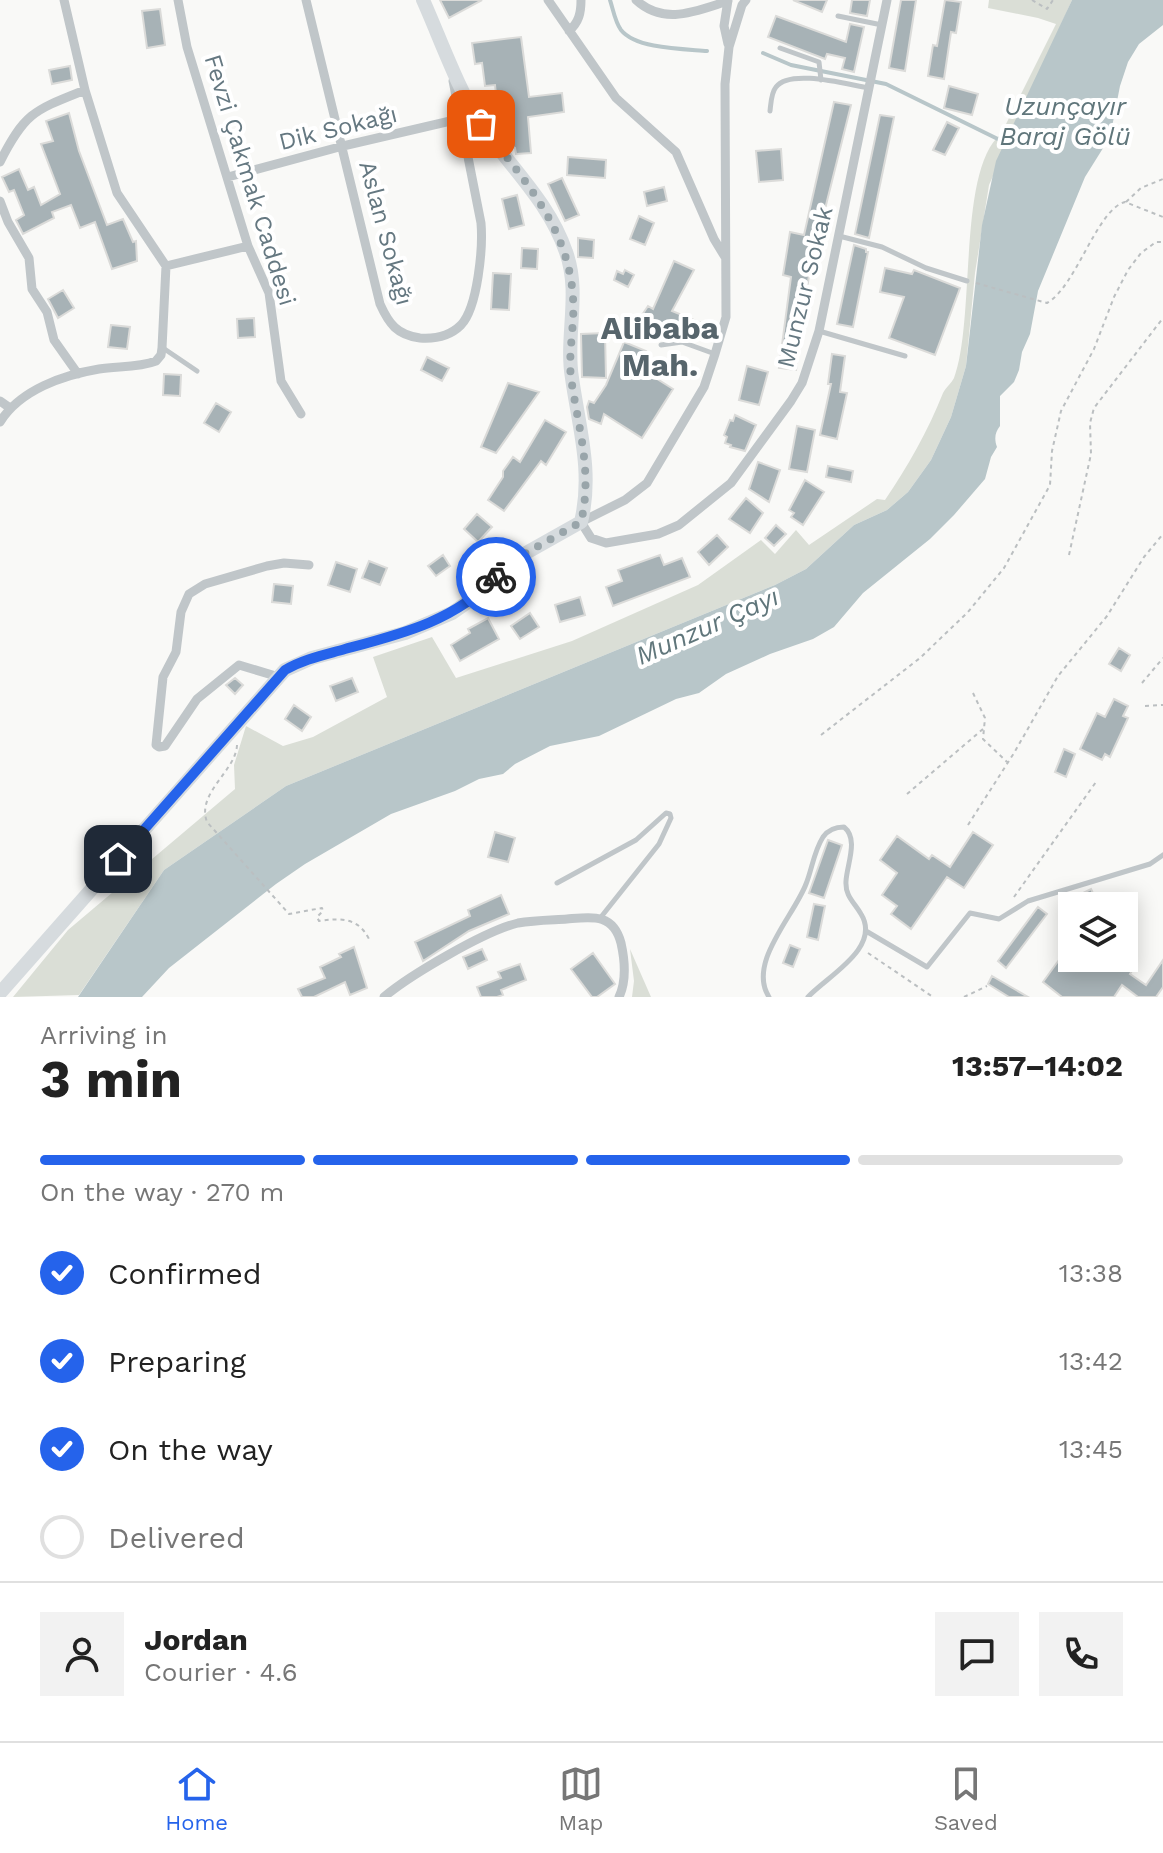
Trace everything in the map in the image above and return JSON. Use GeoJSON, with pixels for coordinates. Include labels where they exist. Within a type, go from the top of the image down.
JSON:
{"type":"FeatureCollection","features":[{"type":"Feature","properties":{"kind":"main road"},"geometry":{"type":"LineString","coordinates":[[0,993],[279,677],[297,664],[405,633],[444,617],[472,599],[517,558],[581,522],[587,470],[571,374],[573,298],[567,254],[540,199],[481,124],[423,0]]}},
{"type":"Feature","properties":{"kind":"street"},"geometry":{"type":"LineString","coordinates":[[0,422],[17,400],[33,391],[78,374],[149,364],[161,355],[166,266],[117,193],[85,90],[64,0]]}},
{"type":"Feature","properties":{"kind":"street","name":"Fevzi Çakmak Caddesi"},"geometry":{"type":"LineString","coordinates":[[178,0],[187,47],[248,246],[269,293],[281,381],[301,414]]}},
{"type":"Feature","properties":{"kind":"street","name":"Aslan Sokağı"},"geometry":{"type":"LineString","coordinates":[[306,0],[380,304],[398,332],[409,336],[445,336],[460,326],[470,312],[482,238],[479,205],[459,119],[450,61]]}},
{"type":"Feature","properties":{"kind":"street"},"geometry":{"type":"LineString","coordinates":[[548,0],[616,98],[676,152],[725,257]]}},
{"type":"Feature","properties":{"kind":"street"},"geometry":{"type":"LineString","coordinates":[[569,31],[581,12],[581,0]]}},
{"type":"Feature","properties":{"kind":"street"},"geometry":{"type":"LineString","coordinates":[[636,0],[656,13],[673,15],[728,1],[724,26],[729,47]]}},
{"type":"Feature","properties":{"kind":"street"},"geometry":{"type":"LineString","coordinates":[[581,522],[625,500],[647,483],[704,387],[715,354],[726,317],[724,142],[729,47],[746,0]]}},
{"type":"Feature","properties":{"kind":"street","name":"Munzur Sokak"},"geometry":{"type":"LineString","coordinates":[[581,522],[591,538],[606,543],[658,534],[679,525],[731,483],[791,401],[805,375],[819,331],[887,0]]}},
{"type":"Feature","properties":{"kind":"street"},"geometry":{"type":"LineString","coordinates":[[0,162],[14,133],[28,116],[85,90]]}},
{"type":"Feature","properties":{"kind":"street","name":"Dik Sokağı"},"geometry":{"type":"LineString","coordinates":[[228,177],[459,119]]}},
{"type":"Feature","properties":{"kind":"street"},"geometry":{"type":"LineString","coordinates":[[0,201],[29,258],[32,289],[47,312],[54,340],[78,374]]}},
{"type":"Feature","properties":{"kind":"street"},"geometry":{"type":"LineString","coordinates":[[166,266],[248,246]]}},
{"type":"Feature","properties":{"kind":"street"},"geometry":{"type":"LineString","coordinates":[[0,401],[10,408]]}},
{"type":"Feature","properties":{"kind":"street"},"geometry":{"type":"LineString","coordinates":[[279,677],[243,664],[234,668],[197,699],[165,746],[156,745],[163,677],[176,652],[181,612],[189,594],[205,584],[267,566],[284,563],[309,565]]}},
{"type":"Feature","properties":{"kind":"street"},"geometry":{"type":"LineString","coordinates":[[384,997],[453,953],[510,925],[601,917],[614,927],[622,948],[625,977],[619,997]]}},
{"type":"Feature","properties":{"kind":"lane"},"geometry":{"type":"LineString","coordinates":[[838,16],[882,25]]}},
{"type":"Feature","properties":{"kind":"lane"},"geometry":{"type":"LineString","coordinates":[[780,48],[817,61],[821,65],[821,77]]}},
{"type":"Feature","properties":{"kind":"lane"},"geometry":{"type":"LineString","coordinates":[[770,111],[775,89],[785,79],[821,77],[869,88]]}},
{"type":"Feature","properties":{"kind":"lane"},"geometry":{"type":"LineString","coordinates":[[839,236],[882,247],[926,268],[967,281]]}},
{"type":"Feature","properties":{"kind":"lane"},"geometry":{"type":"LineString","coordinates":[[819,331],[905,356]]}},
{"type":"Feature","properties":{"kind":"lane"},"geometry":{"type":"LineString","coordinates":[[661,345],[682,342],[715,354]]}},
{"type":"Feature","properties":{"kind":"lane"},"geometry":{"type":"LineString","coordinates":[[162,348],[197,371]]}},
{"type":"Feature","properties":{"kind":"lane"},"geometry":{"type":"LineString","coordinates":[[557,883],[636,840],[666,813],[670,814],[659,844],[601,917]]}},
{"type":"Feature","properties":{"kind":"lane"},"geometry":{"type":"LineString","coordinates":[[769,997],[763,978],[769,951],[805,886],[823,835],[836,827],[844,827],[849,831],[852,846],[846,889],[865,922],[866,931],[853,957],[808,997]]}},
{"type":"Feature","properties":{"kind":"lane"},"geometry":{"type":"LineString","coordinates":[[866,931],[927,967],[970,913],[999,919],[1022,905],[1150,864],[1163,855]]}},
{"type":"Feature","properties":{"kind":"path"},"geometry":{"type":"LineString","coordinates":[[1032,0],[1047,9],[1053,0]]}},
{"type":"Feature","properties":{"kind":"path"},"geometry":{"type":"LineString","coordinates":[[967,281],[1047,303],[1061,289],[1111,209],[1141,188],[1163,179]]}},
{"type":"Feature","properties":{"kind":"path"},"geometry":{"type":"LineString","coordinates":[[1125,202],[1163,217]]}},
{"type":"Feature","properties":{"kind":"path"},"geometry":{"type":"LineString","coordinates":[[821,735],[894,680],[946,634],[1004,568],[1050,485],[1052,451],[1061,411],[1094,349],[1114,297],[1141,253],[1156,242],[1163,242]]}},
{"type":"Feature","properties":{"kind":"path"},"geometry":{"type":"LineString","coordinates":[[1069,555],[1091,454],[1090,417],[1163,318]]}},
{"type":"Feature","properties":{"kind":"path"},"geometry":{"type":"LineString","coordinates":[[968,825],[1058,676],[1107,616],[1144,557],[1163,534]]}},
{"type":"Feature","properties":{"kind":"path"},"geometry":{"type":"LineString","coordinates":[[1142,683],[1163,658]]}},
{"type":"Feature","properties":{"kind":"path"},"geometry":{"type":"LineString","coordinates":[[973,693],[985,718],[983,739],[1008,763]]}},
{"type":"Feature","properties":{"kind":"path"},"geometry":{"type":"LineString","coordinates":[[1145,706],[1163,705]]}},
{"type":"Feature","properties":{"kind":"path"},"geometry":{"type":"LineString","coordinates":[[907,794],[983,729]]}},
{"type":"Feature","properties":{"kind":"path"},"geometry":{"type":"LineString","coordinates":[[236,739],[234,760],[218,781],[205,810],[207,822],[289,914],[323,909],[317,917],[319,921],[348,919],[364,930],[369,939]]}},
{"type":"Feature","properties":{"kind":"path"},"geometry":{"type":"LineString","coordinates":[[1022,905],[1013,896],[1096,782]]}},
{"type":"Feature","properties":{"kind":"path"},"geometry":{"type":"LineString","coordinates":[[859,948],[933,997]]}},
{"type":"Feature","properties":{"kind":"path"},"geometry":{"type":"LineString","coordinates":[[964,997],[987,986]]}},
{"type":"Feature","properties":{"kind":"shaded area"},"geometry":{"type":"Polygon","coordinates":[[[989,0],[1072,0],[989,185],[975,273],[966,366],[951,417],[931,460],[908,492],[887,510],[854,525],[806,569],[775,585],[286,786],[164,870],[79,995],[13,997],[68,930],[235,789],[234,765],[246,726],[283,746],[313,737],[387,697],[373,657],[432,637],[456,678],[572,641],[698,585],[761,540],[775,554],[796,530],[809,545],[877,499],[885,500],[954,378],[961,352],[978,179],[987,152],[1001,134],[1056,24],[988,8],[989,0]]]}},
{"type":"Feature","properties":{"kind":"shaded area"},"geometry":{"type":"Polygon","coordinates":[[[630,949],[651,997],[632,997],[634,981],[630,949]]]}},
{"type":"Feature","properties":{"kind":"water","name":"Uzunçayır Baraj Gölü"},"geometry":{"type":"Polygon","coordinates":[[[1072,0],[1163,0],[1163,25],[1139,44],[1128,62],[1110,137],[1085,177],[1038,291],[1030,334],[1014,382],[1000,396],[1000,426],[995,438],[997,447],[985,479],[954,515],[930,539],[863,593],[834,627],[813,639],[770,654],[726,674],[699,693],[676,699],[599,736],[550,746],[515,764],[503,774],[479,779],[391,814],[276,884],[169,968],[142,997],[78,997],[164,870],[286,786],[775,585],[806,569],[854,525],[887,510],[908,492],[931,460],[951,417],[966,366],[982,225],[996,161],[1072,0]]]}},
{"type":"Feature","properties":{"kind":"building"},"geometry":{"type":"Polygon","coordinates":[[[440,0],[482,0],[449,18],[440,0]]]}},
{"type":"Feature","properties":{"kind":"building"},"geometry":{"type":"Polygon","coordinates":[[[793,0],[827,0],[822,12],[793,0]]]}},
{"type":"Feature","properties":{"kind":"building"},"geometry":{"type":"Polygon","coordinates":[[[852,0],[870,0],[867,16],[850,13],[852,0]]]}},
{"type":"Feature","properties":{"kind":"building"},"geometry":{"type":"Polygon","coordinates":[[[901,0],[916,0],[905,71],[889,68],[901,0]]]}},
{"type":"Feature","properties":{"kind":"building"},"geometry":{"type":"Polygon","coordinates":[[[945,0],[961,2],[956,33],[951,32],[944,79],[928,76],[945,0]]]}},
{"type":"Feature","properties":{"kind":"building"},"geometry":{"type":"Polygon","coordinates":[[[160,9],[165,45],[147,48],[142,11],[160,9]]]}},
{"type":"Feature","properties":{"kind":"building"},"geometry":{"type":"Polygon","coordinates":[[[776,16],[846,42],[850,24],[864,27],[854,72],[842,69],[845,58],[827,54],[825,59],[768,37],[776,16]]]}},
{"type":"Feature","properties":{"kind":"building"},"geometry":{"type":"Polygon","coordinates":[[[521,37],[529,97],[562,93],[564,112],[528,117],[531,153],[516,154],[515,148],[509,145],[506,119],[499,120],[495,85],[485,86],[482,63],[475,64],[472,43],[521,37]]]}},
{"type":"Feature","properties":{"kind":"building"},"geometry":{"type":"Polygon","coordinates":[[[70,66],[72,80],[52,84],[49,70],[70,66]]]}},
{"type":"Feature","properties":{"kind":"building"},"geometry":{"type":"Polygon","coordinates":[[[949,86],[978,94],[972,115],[944,108],[949,86]]]}},
{"type":"Feature","properties":{"kind":"building"},"geometry":{"type":"Polygon","coordinates":[[[834,102],[851,105],[821,225],[816,224],[796,370],[779,368],[791,277],[783,275],[790,232],[804,235],[834,102]]]}},
{"type":"Feature","properties":{"kind":"building"},"geometry":{"type":"Polygon","coordinates":[[[69,113],[79,151],[107,225],[123,219],[133,242],[136,241],[137,261],[112,269],[95,222],[80,228],[71,205],[52,212],[54,218],[23,234],[16,220],[24,215],[14,190],[9,192],[2,177],[19,169],[28,190],[34,187],[41,205],[60,194],[41,144],[53,141],[46,121],[69,113]]]}},
{"type":"Feature","properties":{"kind":"building"},"geometry":{"type":"Polygon","coordinates":[[[880,115],[894,117],[869,238],[855,234],[880,115]]]}},
{"type":"Feature","properties":{"kind":"building"},"geometry":{"type":"Polygon","coordinates":[[[947,122],[959,128],[945,155],[933,150],[947,122]]]}},
{"type":"Feature","properties":{"kind":"building"},"geometry":{"type":"Polygon","coordinates":[[[781,149],[783,180],[759,182],[756,151],[781,149]]]}},
{"type":"Feature","properties":{"kind":"building"},"geometry":{"type":"Polygon","coordinates":[[[568,157],[606,160],[605,178],[567,175],[568,157]]]}},
{"type":"Feature","properties":{"kind":"building"},"geometry":{"type":"Polygon","coordinates":[[[562,178],[579,215],[565,221],[548,184],[562,178]]]}},
{"type":"Feature","properties":{"kind":"building"},"geometry":{"type":"Polygon","coordinates":[[[664,187],[667,201],[647,206],[644,192],[664,187]]]}},
{"type":"Feature","properties":{"kind":"building"},"geometry":{"type":"Polygon","coordinates":[[[517,195],[524,225],[509,229],[502,199],[517,195]]]}},
{"type":"Feature","properties":{"kind":"building"},"geometry":{"type":"Polygon","coordinates":[[[639,216],[654,223],[645,245],[630,239],[639,216]]]}},
{"type":"Feature","properties":{"kind":"building"},"geometry":{"type":"Polygon","coordinates":[[[578,238],[594,240],[593,258],[578,257],[578,238]]]}},
{"type":"Feature","properties":{"kind":"building"},"geometry":{"type":"Polygon","coordinates":[[[854,245],[868,252],[853,327],[837,324],[854,245]]]}},
{"type":"Feature","properties":{"kind":"building"},"geometry":{"type":"Polygon","coordinates":[[[522,248],[538,249],[537,269],[521,268],[522,248]]]}},
{"type":"Feature","properties":{"kind":"building"},"geometry":{"type":"Polygon","coordinates":[[[674,261],[694,270],[672,311],[704,324],[698,339],[686,335],[677,337],[660,330],[658,333],[638,321],[648,306],[653,309],[674,261]]]}},
{"type":"Feature","properties":{"kind":"building"},"geometry":{"type":"Polygon","coordinates":[[[885,268],[912,274],[914,270],[960,288],[935,355],[889,338],[904,297],[880,292],[885,268]]]}},
{"type":"Feature","properties":{"kind":"building"},"geometry":{"type":"Polygon","coordinates":[[[625,270],[634,275],[628,287],[614,280],[617,271],[623,274],[625,270]]]}},
{"type":"Feature","properties":{"kind":"building"},"geometry":{"type":"Polygon","coordinates":[[[493,273],[511,274],[509,310],[491,309],[493,273]]]}},
{"type":"Feature","properties":{"kind":"building"},"geometry":{"type":"Polygon","coordinates":[[[63,290],[74,308],[58,318],[48,299],[63,290]]]}},
{"type":"Feature","properties":{"kind":"building"},"geometry":{"type":"Polygon","coordinates":[[[254,318],[255,337],[238,338],[237,319],[254,318]]]}},
{"type":"Feature","properties":{"kind":"building"},"geometry":{"type":"Polygon","coordinates":[[[111,325],[130,327],[127,349],[108,347],[111,325]]]}},
{"type":"Feature","properties":{"kind":"building"},"geometry":{"type":"Polygon","coordinates":[[[605,333],[606,378],[582,377],[581,334],[605,333]]]}},
{"type":"Feature","properties":{"kind":"building"},"geometry":{"type":"Polygon","coordinates":[[[624,342],[646,351],[640,368],[673,389],[642,438],[604,414],[601,424],[589,419],[589,401],[594,403],[606,385],[624,342]]]}},
{"type":"Feature","properties":{"kind":"building"},"geometry":{"type":"Polygon","coordinates":[[[832,354],[845,356],[840,392],[847,393],[837,439],[820,435],[831,384],[828,384],[832,354]]]}},
{"type":"Feature","properties":{"kind":"building"},"geometry":{"type":"Polygon","coordinates":[[[427,357],[449,368],[442,381],[421,370],[427,357]]]}},
{"type":"Feature","properties":{"kind":"building"},"geometry":{"type":"Polygon","coordinates":[[[747,366],[768,372],[759,405],[739,400],[747,366]]]}},
{"type":"Feature","properties":{"kind":"building"},"geometry":{"type":"Polygon","coordinates":[[[164,374],[181,375],[180,396],[163,395],[164,374]]]}},
{"type":"Feature","properties":{"kind":"building"},"geometry":{"type":"Polygon","coordinates":[[[508,383],[539,392],[496,453],[481,447],[508,383]]]}},
{"type":"Feature","properties":{"kind":"building"},"geometry":{"type":"Polygon","coordinates":[[[216,403],[231,412],[219,432],[204,423],[216,403]]]}},
{"type":"Feature","properties":{"kind":"building"},"geometry":{"type":"Polygon","coordinates":[[[735,415],[756,425],[745,451],[725,443],[727,437],[724,435],[735,415]]]}},
{"type":"Feature","properties":{"kind":"building"},"geometry":{"type":"Polygon","coordinates":[[[545,420],[566,432],[546,465],[541,461],[504,511],[488,500],[503,477],[503,471],[513,457],[520,462],[545,420]]]}},
{"type":"Feature","properties":{"kind":"building"},"geometry":{"type":"Polygon","coordinates":[[[797,426],[815,430],[807,472],[789,469],[797,426]]]}},
{"type":"Feature","properties":{"kind":"building"},"geometry":{"type":"Polygon","coordinates":[[[758,462],[780,470],[769,502],[749,489],[758,462]]]}},
{"type":"Feature","properties":{"kind":"building"},"geometry":{"type":"Polygon","coordinates":[[[828,466],[853,471],[851,482],[826,477],[828,466]]]}},
{"type":"Feature","properties":{"kind":"building"},"geometry":{"type":"Polygon","coordinates":[[[805,480],[824,492],[803,525],[791,517],[794,513],[789,510],[805,480]]]}},
{"type":"Feature","properties":{"kind":"building"},"geometry":{"type":"Polygon","coordinates":[[[746,498],[763,513],[750,533],[729,519],[746,498]]]}},
{"type":"Feature","properties":{"kind":"building"},"geometry":{"type":"Polygon","coordinates":[[[477,514],[492,527],[478,542],[464,529],[477,514]]]}},
{"type":"Feature","properties":{"kind":"building"},"geometry":{"type":"Polygon","coordinates":[[[776,525],[786,534],[774,546],[765,538],[776,525]]]}},
{"type":"Feature","properties":{"kind":"building"},"geometry":{"type":"Polygon","coordinates":[[[717,535],[728,547],[709,565],[698,552],[717,535]]]}},
{"type":"Feature","properties":{"kind":"building"},"geometry":{"type":"Polygon","coordinates":[[[443,555],[450,566],[436,576],[428,566],[443,555]]]}},
{"type":"Feature","properties":{"kind":"building"},"geometry":{"type":"Polygon","coordinates":[[[660,555],[664,565],[682,558],[690,577],[613,606],[606,587],[622,581],[618,570],[660,555]]]}},
{"type":"Feature","properties":{"kind":"building"},"geometry":{"type":"Polygon","coordinates":[[[369,561],[387,568],[380,585],[362,578],[369,561]]]}},
{"type":"Feature","properties":{"kind":"building"},"geometry":{"type":"Polygon","coordinates":[[[336,562],[357,569],[350,592],[328,585],[336,562]]]}},
{"type":"Feature","properties":{"kind":"building"},"geometry":{"type":"Polygon","coordinates":[[[274,584],[293,586],[291,604],[272,602],[274,584]]]}},
{"type":"Feature","properties":{"kind":"building"},"geometry":{"type":"Polygon","coordinates":[[[580,597],[585,615],[560,622],[555,605],[580,597]]]}},
{"type":"Feature","properties":{"kind":"building"},"geometry":{"type":"Polygon","coordinates":[[[530,613],[539,627],[520,639],[511,626],[530,613]]]}},
{"type":"Feature","properties":{"kind":"building"},"geometry":{"type":"Polygon","coordinates":[[[488,618],[499,639],[460,661],[451,645],[470,633],[468,629],[488,618]]]}},
{"type":"Feature","properties":{"kind":"building"},"geometry":{"type":"Polygon","coordinates":[[[1119,648],[1130,655],[1121,671],[1109,664],[1119,648]]]}},
{"type":"Feature","properties":{"kind":"building"},"geometry":{"type":"Polygon","coordinates":[[[235,678],[243,685],[235,694],[226,685],[235,678]]]}},
{"type":"Feature","properties":{"kind":"building"},"geometry":{"type":"Polygon","coordinates":[[[352,678],[358,692],[336,701],[330,686],[352,678]]]}},
{"type":"Feature","properties":{"kind":"building"},"geometry":{"type":"Polygon","coordinates":[[[1114,699],[1128,706],[1123,716],[1128,718],[1110,757],[1105,754],[1102,760],[1080,749],[1097,713],[1105,717],[1114,699]]]}},
{"type":"Feature","properties":{"kind":"building"},"geometry":{"type":"Polygon","coordinates":[[[294,705],[311,717],[302,731],[285,719],[294,705]]]}},
{"type":"Feature","properties":{"kind":"building"},"geometry":{"type":"Polygon","coordinates":[[[1064,749],[1075,754],[1066,777],[1055,772],[1064,749]]]}},
{"type":"Feature","properties":{"kind":"building"},"geometry":{"type":"Polygon","coordinates":[[[495,832],[515,838],[508,862],[488,857],[495,832]]]}},
{"type":"Feature","properties":{"kind":"building"},"geometry":{"type":"Polygon","coordinates":[[[973,832],[993,845],[964,888],[947,877],[911,929],[891,914],[897,906],[882,895],[897,873],[880,860],[897,836],[929,859],[932,855],[950,867],[973,832]]]}},
{"type":"Feature","properties":{"kind":"building"},"geometry":{"type":"Polygon","coordinates":[[[828,840],[842,845],[824,898],[809,893],[828,840]]]}},
{"type":"Feature","properties":{"kind":"building"},"geometry":{"type":"Polygon","coordinates":[[[501,895],[509,914],[469,931],[423,961],[415,942],[470,916],[468,910],[501,895]]]}},
{"type":"Feature","properties":{"kind":"building"},"geometry":{"type":"Polygon","coordinates":[[[814,904],[825,906],[818,940],[807,937],[814,904]]]}},
{"type":"Feature","properties":{"kind":"building"},"geometry":{"type":"Polygon","coordinates":[[[1038,907],[1047,914],[1006,968],[998,961],[1038,907]]]}},
{"type":"Feature","properties":{"kind":"building"},"geometry":{"type":"Polygon","coordinates":[[[790,945],[800,949],[793,967],[783,963],[790,945]]]}},
{"type":"Feature","properties":{"kind":"building"},"geometry":{"type":"Polygon","coordinates":[[[354,947],[367,988],[350,995],[345,982],[314,997],[302,997],[298,989],[325,978],[320,967],[354,947]]]}},
{"type":"Feature","properties":{"kind":"building"},"geometry":{"type":"Polygon","coordinates":[[[482,949],[487,960],[468,969],[463,957],[482,949]]]}},
{"type":"Feature","properties":{"kind":"building"},"geometry":{"type":"Polygon","coordinates":[[[593,953],[615,984],[597,997],[592,997],[571,969],[593,953]]]}},
{"type":"Feature","properties":{"kind":"building"},"geometry":{"type":"Polygon","coordinates":[[[1163,960],[1163,987],[1156,997],[1138,997],[1122,985],[1114,997],[1062,997],[1043,982],[1058,961],[1058,972],[1131,972],[1146,985],[1163,960]]]}},
{"type":"Feature","properties":{"kind":"building"},"geometry":{"type":"Polygon","coordinates":[[[520,964],[526,980],[501,990],[503,995],[481,997],[477,987],[501,978],[498,972],[520,964]]]}},
{"type":"Feature","properties":{"kind":"building"},"geometry":{"type":"Polygon","coordinates":[[[992,976],[1028,997],[1009,997],[988,984],[992,976]]]}},
{"type":"Feature","properties":{"kind":"waterway"},"geometry":{"type":"LineString","coordinates":[[610,0],[619,27],[628,36],[661,47],[707,51]]}},
{"type":"Feature","properties":{"kind":"waterway"},"geometry":{"type":"LineString","coordinates":[[763,53],[791,65],[886,84],[1010,145]]}},
{"type":"Feature","properties":{"kind":"way so far"},"geometry":{"type":"LineString","coordinates":[[481,124],[540,199],[567,254],[573,298],[571,374],[587,470],[581,522],[517,558],[496,577]]}},
{"type":"Feature","properties":{"kind":"district","name":"Alibaba Mah."},"geometry":{"type":"Point","coordinates":[660,346]}},
{"type":"Feature","properties":{"kind":"route"},"geometry":{"type":"LineString","coordinates":[[118,859],[285,670],[312,658],[405,633],[436,621],[472,599],[496,577]]}},
{"type":"Feature","properties":{"kind":"water label","name":"Munzur Çayı"},"geometry":{"type":"Point","coordinates":[707,626]}}]}
